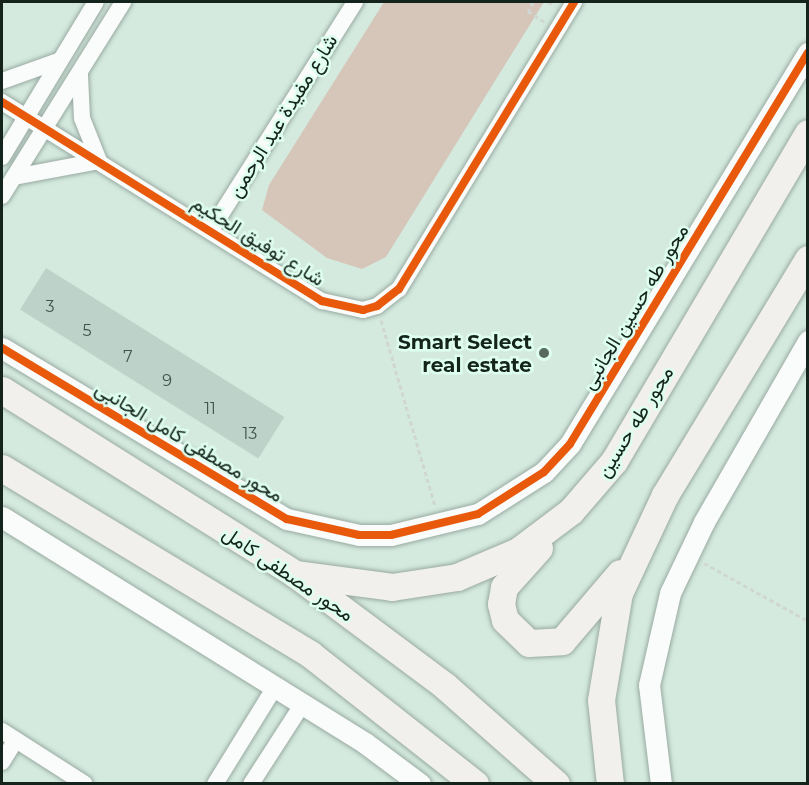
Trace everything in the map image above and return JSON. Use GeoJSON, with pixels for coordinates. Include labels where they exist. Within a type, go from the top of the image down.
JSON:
{"type":"FeatureCollection","features":[{"type":"Feature","properties":{"kind":"main road","name":"محور طه حسين"},"geometry":{"type":"LineString","coordinates":[[294,574],[381,587],[457,577],[518,551],[571,512],[614,461],[807,134]]}},
{"type":"Feature","properties":{"kind":"main road"},"geometry":{"type":"LineString","coordinates":[[571,512],[504,587],[501,604],[515,634],[537,644],[562,641],[632,559],[807,259]]}},
{"type":"Feature","properties":{"kind":"main road","name":"محور مصطفى كامل"},"geometry":{"type":"LineString","coordinates":[[2,390],[294,574],[445,686],[556,783]]}},
{"type":"Feature","properties":{"kind":"main road"},"geometry":{"type":"LineString","coordinates":[[2,468],[310,654],[475,783]]}},
{"type":"Feature","properties":{"kind":"main road"},"geometry":{"type":"LineString","coordinates":[[610,783],[602,736],[604,664],[632,559]]}},
{"type":"Feature","properties":{"kind":"street"},"geometry":{"type":"LineString","coordinates":[[2,157],[96,2]]}},
{"type":"Feature","properties":{"kind":"street"},"geometry":{"type":"LineString","coordinates":[[2,196],[46,129],[123,2]]}},
{"type":"Feature","properties":{"kind":"street","name":"شارع مفيدة عبد الرحمن"},"geometry":{"type":"LineString","coordinates":[[211,230],[355,2]]}},
{"type":"Feature","properties":{"kind":"street"},"geometry":{"type":"LineString","coordinates":[[377,306],[399,289],[574,2]]}},
{"type":"Feature","properties":{"kind":"street","name":"محور طه حسين الجانبى"},"geometry":{"type":"LineString","coordinates":[[441,525],[513,496],[570,444],[807,53]]}},
{"type":"Feature","properties":{"kind":"street"},"geometry":{"type":"LineString","coordinates":[[2,81],[59,60]]}},
{"type":"Feature","properties":{"kind":"street"},"geometry":{"type":"LineString","coordinates":[[15,177],[99,161],[82,118],[80,72]]}},
{"type":"Feature","properties":{"kind":"street","name":"شارع توفيق الحكيم"},"geometry":{"type":"LineString","coordinates":[[2,102],[322,301],[349,309],[377,306]]}},
{"type":"Feature","properties":{"kind":"street"},"geometry":{"type":"LineString","coordinates":[[661,783],[649,686],[670,592],[688,554],[807,341]]}},
{"type":"Feature","properties":{"kind":"street","name":"محور مصطفى كامل الجانبى"},"geometry":{"type":"LineString","coordinates":[[2,348],[287,519],[359,535],[441,525]]}},
{"type":"Feature","properties":{"kind":"street"},"geometry":{"type":"LineString","coordinates":[[2,517],[275,687],[420,783]]}},
{"type":"Feature","properties":{"kind":"street"},"geometry":{"type":"LineString","coordinates":[[214,783],[275,687]]}},
{"type":"Feature","properties":{"kind":"street"},"geometry":{"type":"LineString","coordinates":[[251,783],[302,705]]}},
{"type":"Feature","properties":{"kind":"street"},"geometry":{"type":"LineString","coordinates":[[2,762],[9,735],[85,783]]}},
{"type":"Feature","properties":{"kind":"path"},"geometry":{"type":"LineString","coordinates":[[533,2],[528,11],[557,29]]}},
{"type":"Feature","properties":{"kind":"path"},"geometry":{"type":"LineString","coordinates":[[377,306],[441,525]]}},
{"type":"Feature","properties":{"kind":"path"},"geometry":{"type":"LineString","coordinates":[[688,554],[807,621]]}},
{"type":"Feature","properties":{"kind":"shaded area"},"geometry":{"type":"Polygon","coordinates":[[[384,2],[544,2],[386,257],[362,269],[327,258],[262,210],[269,185],[384,2]]]}},
{"type":"Feature","properties":{"kind":"building"},"geometry":{"type":"Polygon","coordinates":[[[46,268],[284,417],[258,458],[20,310],[46,268]]]}},
{"type":"Feature","properties":{"kind":"cycle path"},"geometry":{"type":"LineString","coordinates":[[2,102],[322,301],[363,310],[377,306],[399,289],[574,2]]}},
{"type":"Feature","properties":{"kind":"cycle path"},"geometry":{"type":"LineString","coordinates":[[2,348],[287,519],[359,535],[391,535],[478,514],[544,472],[570,444],[808,53]]}},
{"type":"Feature","properties":{"kind":"place","name":"Smart Select real estate"},"geometry":{"type":"Point","coordinates":[544,353]}}]}
